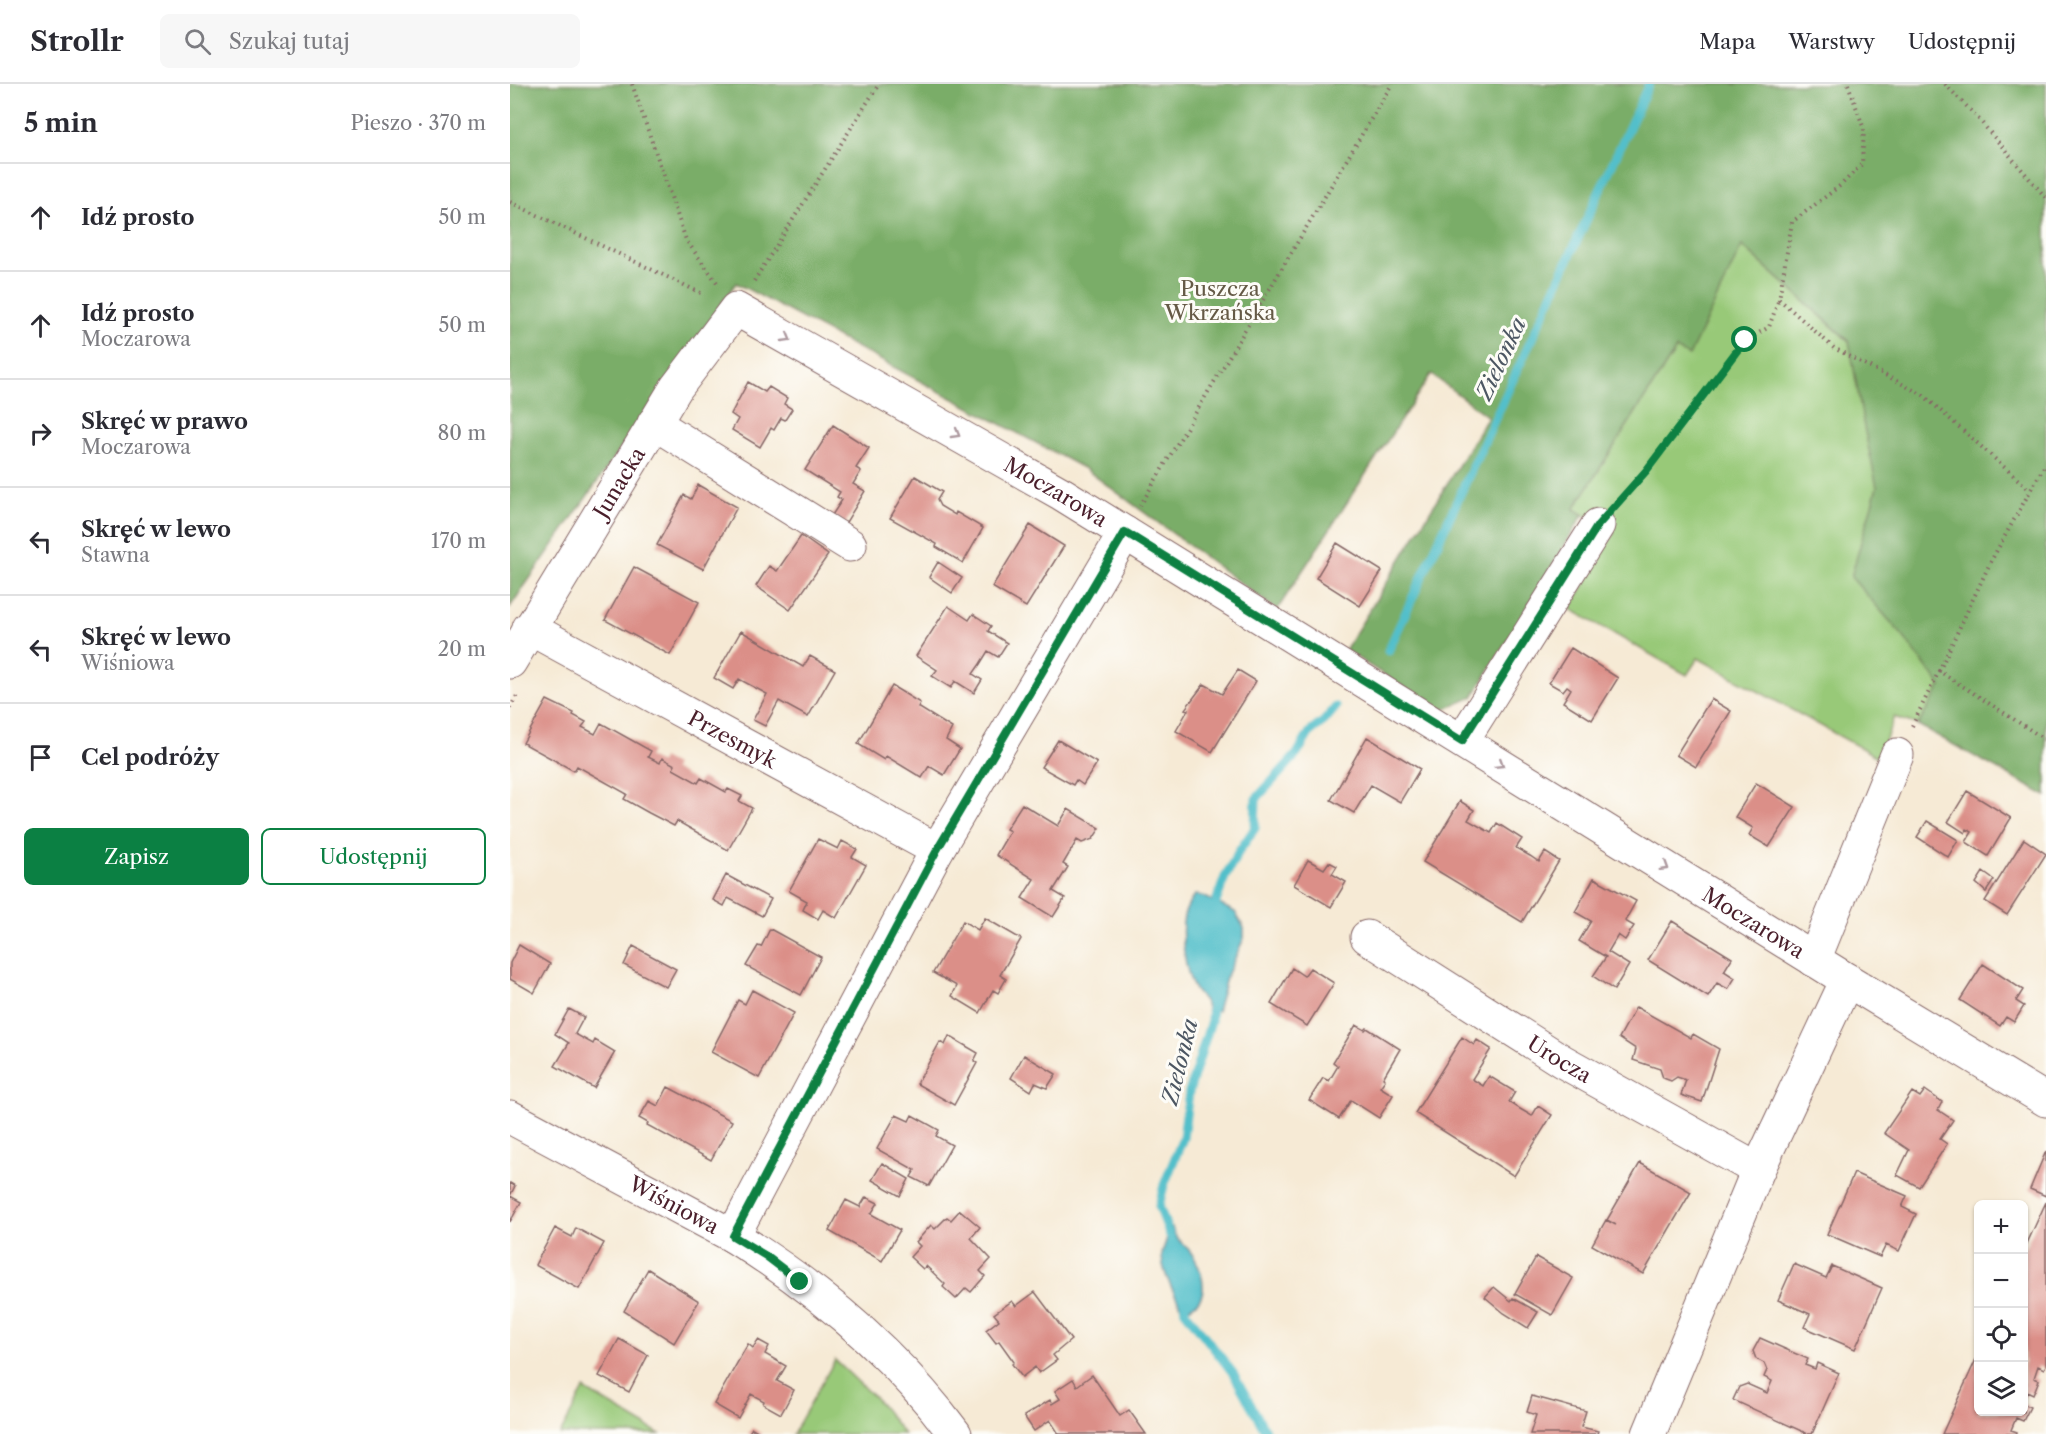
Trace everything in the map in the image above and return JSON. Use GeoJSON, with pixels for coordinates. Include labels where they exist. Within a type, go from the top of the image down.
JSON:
{"type":"FeatureCollection","features":[{"type":"Feature","properties":{"kind":"street","name":"Junacka"},"geometry":{"type":"LineString","coordinates":[[515,676],[529,628],[676,388],[736,309]]}},
{"type":"Feature","properties":{"kind":"street","name":"Moczarowa"},"geometry":{"type":"LineString","coordinates":[[736,309],[1052,488],[1125,532],[1814,960],[2046,1100]]}},
{"type":"Feature","properties":{"kind":"street"},"geometry":{"type":"LineString","coordinates":[[654,423],[850,545]]}},
{"type":"Feature","properties":{"kind":"street"},"geometry":{"type":"LineString","coordinates":[[1462,741],[1598,525]]}},
{"type":"Feature","properties":{"kind":"street"},"geometry":{"type":"LineString","coordinates":[[733,1236],[937,850],[1125,532]]}},
{"type":"Feature","properties":{"kind":"street","name":"Przesmyk"},"geometry":{"type":"LineString","coordinates":[[529,628],[937,850]]}},
{"type":"Feature","properties":{"kind":"street"},"geometry":{"type":"LineString","coordinates":[[1814,960],[1897,755]]}},
{"type":"Feature","properties":{"kind":"street","name":"Urocza"},"geometry":{"type":"LineString","coordinates":[[1366,937],[1562,1061],[1758,1170]]}},
{"type":"Feature","properties":{"kind":"street"},"geometry":{"type":"LineString","coordinates":[[1649,1434],[1758,1170],[1847,980]]}},
{"type":"Feature","properties":{"kind":"street","name":"Wiśniowa"},"geometry":{"type":"LineString","coordinates":[[510,1117],[733,1236],[766,1256],[860,1329],[914,1384],[955,1434]]}},
{"type":"Feature","properties":{"kind":"path"},"geometry":{"type":"LineString","coordinates":[[632,84],[686,240],[736,309]]}},
{"type":"Feature","properties":{"kind":"path"},"geometry":{"type":"LineString","coordinates":[[736,309],[879,84]]}},
{"type":"Feature","properties":{"kind":"path"},"geometry":{"type":"LineString","coordinates":[[1125,532],[1392,84]]}},
{"type":"Feature","properties":{"kind":"path"},"geometry":{"type":"LineString","coordinates":[[1598,525],[1646,471],[1745,340],[1769,327],[1779,298],[1792,222],[1841,185],[1862,164],[1864,129],[1848,84]]}},
{"type":"Feature","properties":{"kind":"path"},"geometry":{"type":"LineString","coordinates":[[1945,84],[1976,116],[2046,198]]}},
{"type":"Feature","properties":{"kind":"path"},"geometry":{"type":"LineString","coordinates":[[510,202],[736,309]]}},
{"type":"Feature","properties":{"kind":"path"},"geometry":{"type":"LineString","coordinates":[[1779,298],[1834,348],[1923,395],[2030,490]]}},
{"type":"Feature","properties":{"kind":"path"},"geometry":{"type":"LineString","coordinates":[[1897,755],[1992,560],[2046,463]]}},
{"type":"Feature","properties":{"kind":"path"},"geometry":{"type":"LineString","coordinates":[[1939,671],[2046,740]]}},
{"type":"Feature","properties":{"kind":"path"},"geometry":{"type":"LineString","coordinates":[[510,708],[515,676]]}},
{"type":"Feature","properties":{"kind":"green space","name":"Puszcza Wkrzańska"},"geometry":{"type":"Polygon","coordinates":[[[510,84],[2046,84],[2046,796],[1918,725],[1941,686],[1903,636],[1851,577],[1877,487],[1849,341],[1742,246],[1689,356],[1676,349],[1574,509],[1583,515],[1473,697],[1441,711],[1345,650],[1488,417],[1431,374],[1277,610],[1085,469],[736,283],[510,607],[510,84]]]}},
{"type":"Feature","properties":{"kind":"green space"},"geometry":{"type":"Polygon","coordinates":[[[1645,159],[2044,516],[1918,725],[1894,717],[1879,758],[1698,658],[1687,675],[1570,609],[1614,533],[1574,509],[1676,349],[1645,159]]]}},
{"type":"Feature","properties":{"kind":"green space"},"geometry":{"type":"Polygon","coordinates":[[[835,1360],[878,1401],[904,1434],[793,1434],[835,1360]]]}},
{"type":"Feature","properties":{"kind":"green space"},"geometry":{"type":"Polygon","coordinates":[[[584,1389],[660,1434],[560,1434],[584,1389]]]}},
{"type":"Feature","properties":{"kind":"water"},"geometry":{"type":"Polygon","coordinates":[[[1195,895],[1203,896],[1235,912],[1244,928],[1244,938],[1226,978],[1217,1011],[1208,1013],[1205,1002],[1191,983],[1184,954],[1184,916],[1195,895]]]}},
{"type":"Feature","properties":{"kind":"water"},"geometry":{"type":"Polygon","coordinates":[[[1172,1227],[1176,1237],[1196,1261],[1203,1281],[1202,1295],[1199,1300],[1183,1312],[1163,1264],[1162,1252],[1167,1228],[1172,1227]]]}},
{"type":"Feature","properties":{"kind":"building"},"geometry":{"type":"Polygon","coordinates":[[[748,382],[765,392],[769,387],[787,398],[784,404],[792,409],[785,420],[781,418],[774,430],[771,428],[760,447],[732,430],[738,419],[731,414],[748,382]]]}},
{"type":"Feature","properties":{"kind":"building"},"geometry":{"type":"Polygon","coordinates":[[[833,425],[869,448],[856,468],[861,471],[853,484],[865,491],[845,524],[832,515],[842,500],[837,497],[840,492],[805,470],[833,425]]]}},
{"type":"Feature","properties":{"kind":"building"},"geometry":{"type":"Polygon","coordinates":[[[915,476],[942,492],[937,500],[940,506],[955,515],[956,512],[983,528],[963,563],[936,547],[937,544],[890,518],[915,476]]]}},
{"type":"Feature","properties":{"kind":"building"},"geometry":{"type":"Polygon","coordinates":[[[698,485],[737,507],[703,569],[657,545],[684,495],[691,499],[698,485]]]}},
{"type":"Feature","properties":{"kind":"building"},"geometry":{"type":"Polygon","coordinates":[[[1030,525],[1064,546],[1026,607],[992,587],[1030,525]]]}},
{"type":"Feature","properties":{"kind":"building"},"geometry":{"type":"Polygon","coordinates":[[[801,536],[828,555],[790,610],[756,586],[769,566],[777,571],[801,536]]]}},
{"type":"Feature","properties":{"kind":"building"},"geometry":{"type":"Polygon","coordinates":[[[1337,543],[1382,571],[1360,606],[1316,578],[1337,543]]]}},
{"type":"Feature","properties":{"kind":"building"},"geometry":{"type":"Polygon","coordinates":[[[938,562],[962,578],[952,593],[929,577],[938,562]]]}},
{"type":"Feature","properties":{"kind":"building"},"geometry":{"type":"Polygon","coordinates":[[[634,567],[699,602],[670,655],[605,620],[634,567]]]}},
{"type":"Feature","properties":{"kind":"building"},"geometry":{"type":"Polygon","coordinates":[[[948,606],[969,620],[973,614],[991,626],[988,631],[1007,643],[998,657],[988,651],[973,674],[982,680],[974,693],[955,681],[951,688],[932,676],[937,670],[916,656],[948,606]]]}},
{"type":"Feature","properties":{"kind":"building"},"geometry":{"type":"Polygon","coordinates":[[[741,631],[803,667],[810,656],[835,670],[808,717],[779,701],[765,726],[753,720],[767,694],[739,679],[733,689],[714,678],[741,631]]]}},
{"type":"Feature","properties":{"kind":"building"},"geometry":{"type":"Polygon","coordinates":[[[1571,648],[1618,678],[1592,720],[1563,702],[1571,689],[1567,686],[1563,691],[1549,683],[1571,648]]]}},
{"type":"Feature","properties":{"kind":"building"},"geometry":{"type":"Polygon","coordinates":[[[1238,670],[1256,681],[1212,752],[1176,731],[1188,710],[1185,709],[1204,684],[1222,694],[1238,670]]]}},
{"type":"Feature","properties":{"kind":"building"},"geometry":{"type":"Polygon","coordinates":[[[892,686],[920,703],[918,707],[952,728],[946,740],[960,749],[944,775],[929,766],[922,778],[886,756],[884,760],[858,744],[892,686]]]}},
{"type":"Feature","properties":{"kind":"building"},"geometry":{"type":"Polygon","coordinates":[[[1711,699],[1731,711],[1696,767],[1676,755],[1711,699]]]}},
{"type":"Feature","properties":{"kind":"building"},"geometry":{"type":"Polygon","coordinates":[[[547,700],[574,713],[573,715],[586,722],[582,727],[595,734],[601,723],[651,751],[648,757],[660,763],[662,758],[675,765],[673,769],[698,783],[701,778],[726,792],[728,789],[742,796],[739,801],[752,808],[728,850],[677,821],[674,826],[649,813],[624,799],[627,794],[577,766],[574,771],[523,743],[547,700]]]}},
{"type":"Feature","properties":{"kind":"building"},"geometry":{"type":"Polygon","coordinates":[[[1367,737],[1420,769],[1400,802],[1371,785],[1354,813],[1331,800],[1367,737]]]}},
{"type":"Feature","properties":{"kind":"building"},"geometry":{"type":"Polygon","coordinates":[[[1058,740],[1097,763],[1083,785],[1076,780],[1073,785],[1041,767],[1058,740]]]}},
{"type":"Feature","properties":{"kind":"building"},"geometry":{"type":"Polygon","coordinates":[[[1756,783],[1795,807],[1769,847],[1749,835],[1753,828],[1735,817],[1756,783]]]}},
{"type":"Feature","properties":{"kind":"building"},"geometry":{"type":"Polygon","coordinates":[[[1967,791],[2011,818],[1988,856],[1966,842],[1972,832],[1967,829],[1965,833],[1948,822],[1967,791]]]}},
{"type":"Feature","properties":{"kind":"building"},"geometry":{"type":"Polygon","coordinates":[[[1460,801],[1474,810],[1468,820],[1491,833],[1497,823],[1522,839],[1516,848],[1539,862],[1545,852],[1559,861],[1522,922],[1423,862],[1460,801]]]}},
{"type":"Feature","properties":{"kind":"building"},"geometry":{"type":"Polygon","coordinates":[[[1022,804],[1058,826],[1068,809],[1100,828],[1093,839],[1082,843],[1077,840],[1063,864],[1068,867],[1053,891],[1065,898],[1053,917],[1022,898],[1034,879],[996,855],[1010,831],[1006,829],[1022,804]]]}},
{"type":"Feature","properties":{"kind":"building"},"geometry":{"type":"Polygon","coordinates":[[[1927,821],[1958,840],[1948,857],[1917,837],[1927,821]]]}},
{"type":"Feature","properties":{"kind":"building"},"geometry":{"type":"Polygon","coordinates":[[[818,839],[838,849],[842,841],[857,849],[852,857],[866,865],[836,918],[823,910],[818,919],[803,910],[807,901],[789,891],[818,839]]]}},
{"type":"Feature","properties":{"kind":"building"},"geometry":{"type":"Polygon","coordinates":[[[2024,839],[2046,854],[2007,915],[1985,901],[2024,839]]]}},
{"type":"Feature","properties":{"kind":"building"},"geometry":{"type":"Polygon","coordinates":[[[1308,860],[1324,869],[1329,862],[1337,866],[1332,874],[1346,882],[1331,907],[1294,885],[1308,860]]]}},
{"type":"Feature","properties":{"kind":"building"},"geometry":{"type":"Polygon","coordinates":[[[1983,872],[1994,880],[1986,892],[1976,883],[1983,872]]]}},
{"type":"Feature","properties":{"kind":"building"},"geometry":{"type":"Polygon","coordinates":[[[726,875],[771,899],[762,916],[728,898],[724,906],[713,900],[726,875]]]}},
{"type":"Feature","properties":{"kind":"building"},"geometry":{"type":"Polygon","coordinates":[[[1594,878],[1636,901],[1625,921],[1634,926],[1625,940],[1618,935],[1608,952],[1629,965],[1614,990],[1593,976],[1606,957],[1579,941],[1591,921],[1575,912],[1594,878]]]}},
{"type":"Feature","properties":{"kind":"building"},"geometry":{"type":"Polygon","coordinates":[[[985,918],[1021,939],[1000,975],[1006,979],[998,993],[993,990],[980,1013],[952,996],[957,986],[933,973],[963,921],[978,930],[985,918]]]}},
{"type":"Feature","properties":{"kind":"building"},"geometry":{"type":"Polygon","coordinates":[[[1672,921],[1732,958],[1724,971],[1735,978],[1728,989],[1717,983],[1708,997],[1648,960],[1672,921]]]}},
{"type":"Feature","properties":{"kind":"building"},"geometry":{"type":"Polygon","coordinates":[[[770,929],[821,957],[801,995],[746,966],[758,946],[761,947],[770,929]]]}},
{"type":"Feature","properties":{"kind":"building"},"geometry":{"type":"Polygon","coordinates":[[[519,945],[550,964],[534,993],[510,979],[510,963],[519,945]]]}},
{"type":"Feature","properties":{"kind":"building"},"geometry":{"type":"Polygon","coordinates":[[[633,946],[676,969],[666,987],[624,965],[633,946]]]}},
{"type":"Feature","properties":{"kind":"building"},"geometry":{"type":"Polygon","coordinates":[[[1983,964],[2023,990],[2016,1001],[2024,1006],[2014,1022],[2006,1017],[2000,1026],[1960,1000],[1983,964]]]}},
{"type":"Feature","properties":{"kind":"building"},"geometry":{"type":"Polygon","coordinates":[[[1292,968],[1304,976],[1310,968],[1334,983],[1307,1026],[1271,1004],[1292,968]]]}},
{"type":"Feature","properties":{"kind":"building"},"geometry":{"type":"Polygon","coordinates":[[[752,990],[794,1013],[759,1078],[711,1052],[738,1000],[745,1004],[752,990]]]}},
{"type":"Feature","properties":{"kind":"building"},"geometry":{"type":"Polygon","coordinates":[[[1636,1007],[1691,1038],[1693,1034],[1719,1049],[1702,1102],[1681,1095],[1686,1080],[1677,1077],[1671,1081],[1663,1078],[1660,1069],[1633,1060],[1636,1049],[1619,1038],[1636,1007]]]}},
{"type":"Feature","properties":{"kind":"building"},"geometry":{"type":"Polygon","coordinates":[[[569,1009],[584,1017],[575,1034],[593,1044],[595,1040],[615,1052],[594,1088],[555,1066],[569,1043],[555,1034],[569,1009]]]}},
{"type":"Feature","properties":{"kind":"building"},"geometry":{"type":"Polygon","coordinates":[[[1356,1025],[1365,1030],[1367,1028],[1400,1049],[1380,1087],[1393,1095],[1379,1118],[1351,1100],[1339,1119],[1309,1100],[1323,1078],[1329,1081],[1338,1066],[1333,1062],[1356,1025]]]}},
{"type":"Feature","properties":{"kind":"building"},"geometry":{"type":"Polygon","coordinates":[[[949,1036],[978,1053],[974,1061],[977,1063],[954,1105],[917,1084],[940,1042],[945,1045],[949,1036]]]}},
{"type":"Feature","properties":{"kind":"building"},"geometry":{"type":"Polygon","coordinates":[[[1462,1037],[1474,1045],[1477,1040],[1491,1049],[1472,1079],[1483,1086],[1489,1076],[1515,1092],[1509,1102],[1520,1109],[1532,1116],[1538,1106],[1552,1115],[1514,1176],[1415,1113],[1462,1037]]]}},
{"type":"Feature","properties":{"kind":"building"},"geometry":{"type":"Polygon","coordinates":[[[1024,1055],[1056,1074],[1047,1088],[1035,1083],[1031,1091],[1011,1078],[1024,1055]]]}},
{"type":"Feature","properties":{"kind":"building"},"geometry":{"type":"Polygon","coordinates":[[[668,1087],[732,1121],[711,1160],[647,1125],[648,1123],[639,1118],[649,1101],[658,1106],[668,1087]]]}},
{"type":"Feature","properties":{"kind":"building"},"geometry":{"type":"Polygon","coordinates":[[[1925,1090],[1942,1102],[1938,1110],[1953,1120],[1940,1139],[1947,1144],[1919,1187],[1897,1175],[1909,1150],[1884,1133],[1912,1092],[1920,1097],[1925,1090]]]}},
{"type":"Feature","properties":{"kind":"building"},"geometry":{"type":"Polygon","coordinates":[[[896,1115],[909,1121],[912,1115],[939,1130],[936,1136],[952,1145],[929,1186],[911,1177],[915,1170],[877,1149],[896,1115]]]}},
{"type":"Feature","properties":{"kind":"building"},"geometry":{"type":"Polygon","coordinates":[[[2046,1151],[2046,1196],[2030,1189],[2046,1151]]]}},
{"type":"Feature","properties":{"kind":"building"},"geometry":{"type":"Polygon","coordinates":[[[882,1163],[909,1179],[900,1196],[872,1180],[882,1163]]]}},
{"type":"Feature","properties":{"kind":"building"},"geometry":{"type":"Polygon","coordinates":[[[1640,1163],[1691,1192],[1643,1274],[1592,1245],[1606,1220],[1616,1225],[1607,1220],[1640,1163]]]}},
{"type":"Feature","properties":{"kind":"building"},"geometry":{"type":"Polygon","coordinates":[[[1854,1173],[1907,1196],[1902,1207],[1916,1214],[1899,1251],[1886,1245],[1880,1257],[1827,1234],[1854,1173]]]}},
{"type":"Feature","properties":{"kind":"building"},"geometry":{"type":"Polygon","coordinates":[[[510,1183],[515,1186],[510,1196],[510,1183]]]}},
{"type":"Feature","properties":{"kind":"building"},"geometry":{"type":"Polygon","coordinates":[[[510,1196],[521,1202],[510,1222],[510,1196]]]}},
{"type":"Feature","properties":{"kind":"building"},"geometry":{"type":"Polygon","coordinates":[[[866,1197],[878,1203],[871,1214],[900,1230],[882,1261],[829,1231],[846,1200],[860,1207],[866,1197]]]}},
{"type":"Feature","properties":{"kind":"building"},"geometry":{"type":"Polygon","coordinates":[[[2046,1202],[2046,1365],[2044,1369],[2038,1366],[2034,1378],[2039,1380],[2033,1395],[2028,1392],[2028,1241],[2046,1202]]]}},
{"type":"Feature","properties":{"kind":"building"},"geometry":{"type":"Polygon","coordinates":[[[960,1210],[980,1227],[971,1238],[991,1259],[980,1271],[985,1276],[971,1292],[966,1288],[956,1299],[943,1287],[945,1284],[926,1266],[923,1269],[910,1257],[920,1246],[916,1242],[931,1225],[935,1229],[947,1217],[951,1220],[960,1210]]]}},
{"type":"Feature","properties":{"kind":"building"},"geometry":{"type":"Polygon","coordinates":[[[555,1228],[572,1237],[576,1228],[604,1243],[579,1289],[535,1265],[555,1228]]]}},
{"type":"Feature","properties":{"kind":"building"},"geometry":{"type":"Polygon","coordinates":[[[1536,1257],[1573,1278],[1552,1315],[1515,1294],[1536,1257]]]}},
{"type":"Feature","properties":{"kind":"building"},"geometry":{"type":"Polygon","coordinates":[[[1794,1264],[1826,1278],[1832,1266],[1882,1288],[1855,1349],[1804,1327],[1810,1314],[1778,1300],[1794,1264]]]}},
{"type":"Feature","properties":{"kind":"building"},"geometry":{"type":"Polygon","coordinates":[[[648,1269],[699,1301],[674,1343],[624,1311],[648,1269]]]}},
{"type":"Feature","properties":{"kind":"building"},"geometry":{"type":"Polygon","coordinates":[[[1494,1287],[1511,1301],[1513,1298],[1538,1312],[1528,1328],[1504,1313],[1485,1297],[1494,1287]]]}},
{"type":"Feature","properties":{"kind":"building"},"geometry":{"type":"Polygon","coordinates":[[[1035,1292],[1071,1340],[1053,1355],[1057,1360],[1039,1373],[1035,1367],[1022,1377],[999,1341],[996,1343],[986,1330],[999,1320],[994,1314],[1012,1301],[1016,1306],[1035,1292]]]}},
{"type":"Feature","properties":{"kind":"building"},"geometry":{"type":"Polygon","coordinates":[[[1760,1338],[1808,1359],[1805,1365],[1815,1369],[1817,1363],[1839,1373],[1812,1434],[1733,1400],[1739,1387],[1747,1384],[1767,1393],[1772,1381],[1764,1377],[1767,1370],[1764,1363],[1756,1359],[1753,1351],[1760,1338]]]}},
{"type":"Feature","properties":{"kind":"building"},"geometry":{"type":"Polygon","coordinates":[[[619,1339],[648,1355],[629,1392],[599,1376],[619,1339]]]}},
{"type":"Feature","properties":{"kind":"building"},"geometry":{"type":"Polygon","coordinates":[[[758,1340],[769,1346],[765,1354],[786,1366],[777,1381],[794,1390],[781,1414],[751,1394],[738,1418],[714,1404],[748,1344],[753,1348],[758,1340]]]}},
{"type":"Feature","properties":{"kind":"building"},"geometry":{"type":"Polygon","coordinates":[[[1974,1364],[1974,1416],[2026,1416],[2023,1421],[2016,1418],[2011,1430],[2017,1432],[2016,1434],[1942,1434],[1974,1364]]]}},
{"type":"Feature","properties":{"kind":"building"},"geometry":{"type":"Polygon","coordinates":[[[1092,1375],[1120,1416],[1129,1410],[1146,1434],[1059,1434],[1050,1420],[1034,1431],[1024,1416],[1050,1400],[1052,1404],[1060,1399],[1055,1391],[1073,1379],[1077,1386],[1092,1375]]]}},
{"type":"Feature","properties":{"kind":"building"},"geometry":{"type":"Polygon","coordinates":[[[1532,1396],[1586,1411],[1581,1427],[1598,1431],[1597,1434],[1530,1434],[1536,1415],[1527,1412],[1532,1396]]]}},
{"type":"Feature","properties":{"kind":"building"},"geometry":{"type":"Polygon","coordinates":[[[752,1428],[763,1434],[748,1434],[752,1428]]]}},
{"type":"Feature","properties":{"kind":"waterway","name":"Zielonka"},"geometry":{"type":"LineString","coordinates":[[1388,651],[1649,84]]}},
{"type":"Feature","properties":{"kind":"waterway","name":"Zielonka"},"geometry":{"type":"LineString","coordinates":[[1216,913],[1216,902],[1225,877],[1255,828],[1256,799],[1297,754],[1310,732],[1336,707]]}},
{"type":"Feature","properties":{"kind":"waterway","name":"Zielonka"},"geometry":{"type":"LineString","coordinates":[[1171,1238],[1159,1206],[1164,1185],[1183,1138],[1189,1092],[1211,1021],[1212,1001]]}},
{"type":"Feature","properties":{"kind":"waterway","name":"Zielonka"},"geometry":{"type":"LineString","coordinates":[[1184,1299],[1185,1311],[1233,1373],[1267,1434]]}},
{"type":"Feature","properties":{"kind":"route"},"geometry":{"type":"LineString","coordinates":[[800,1282],[766,1256],[733,1236],[937,850],[1125,532],[1462,741],[1598,525],[1646,471],[1745,340]]}}]}
